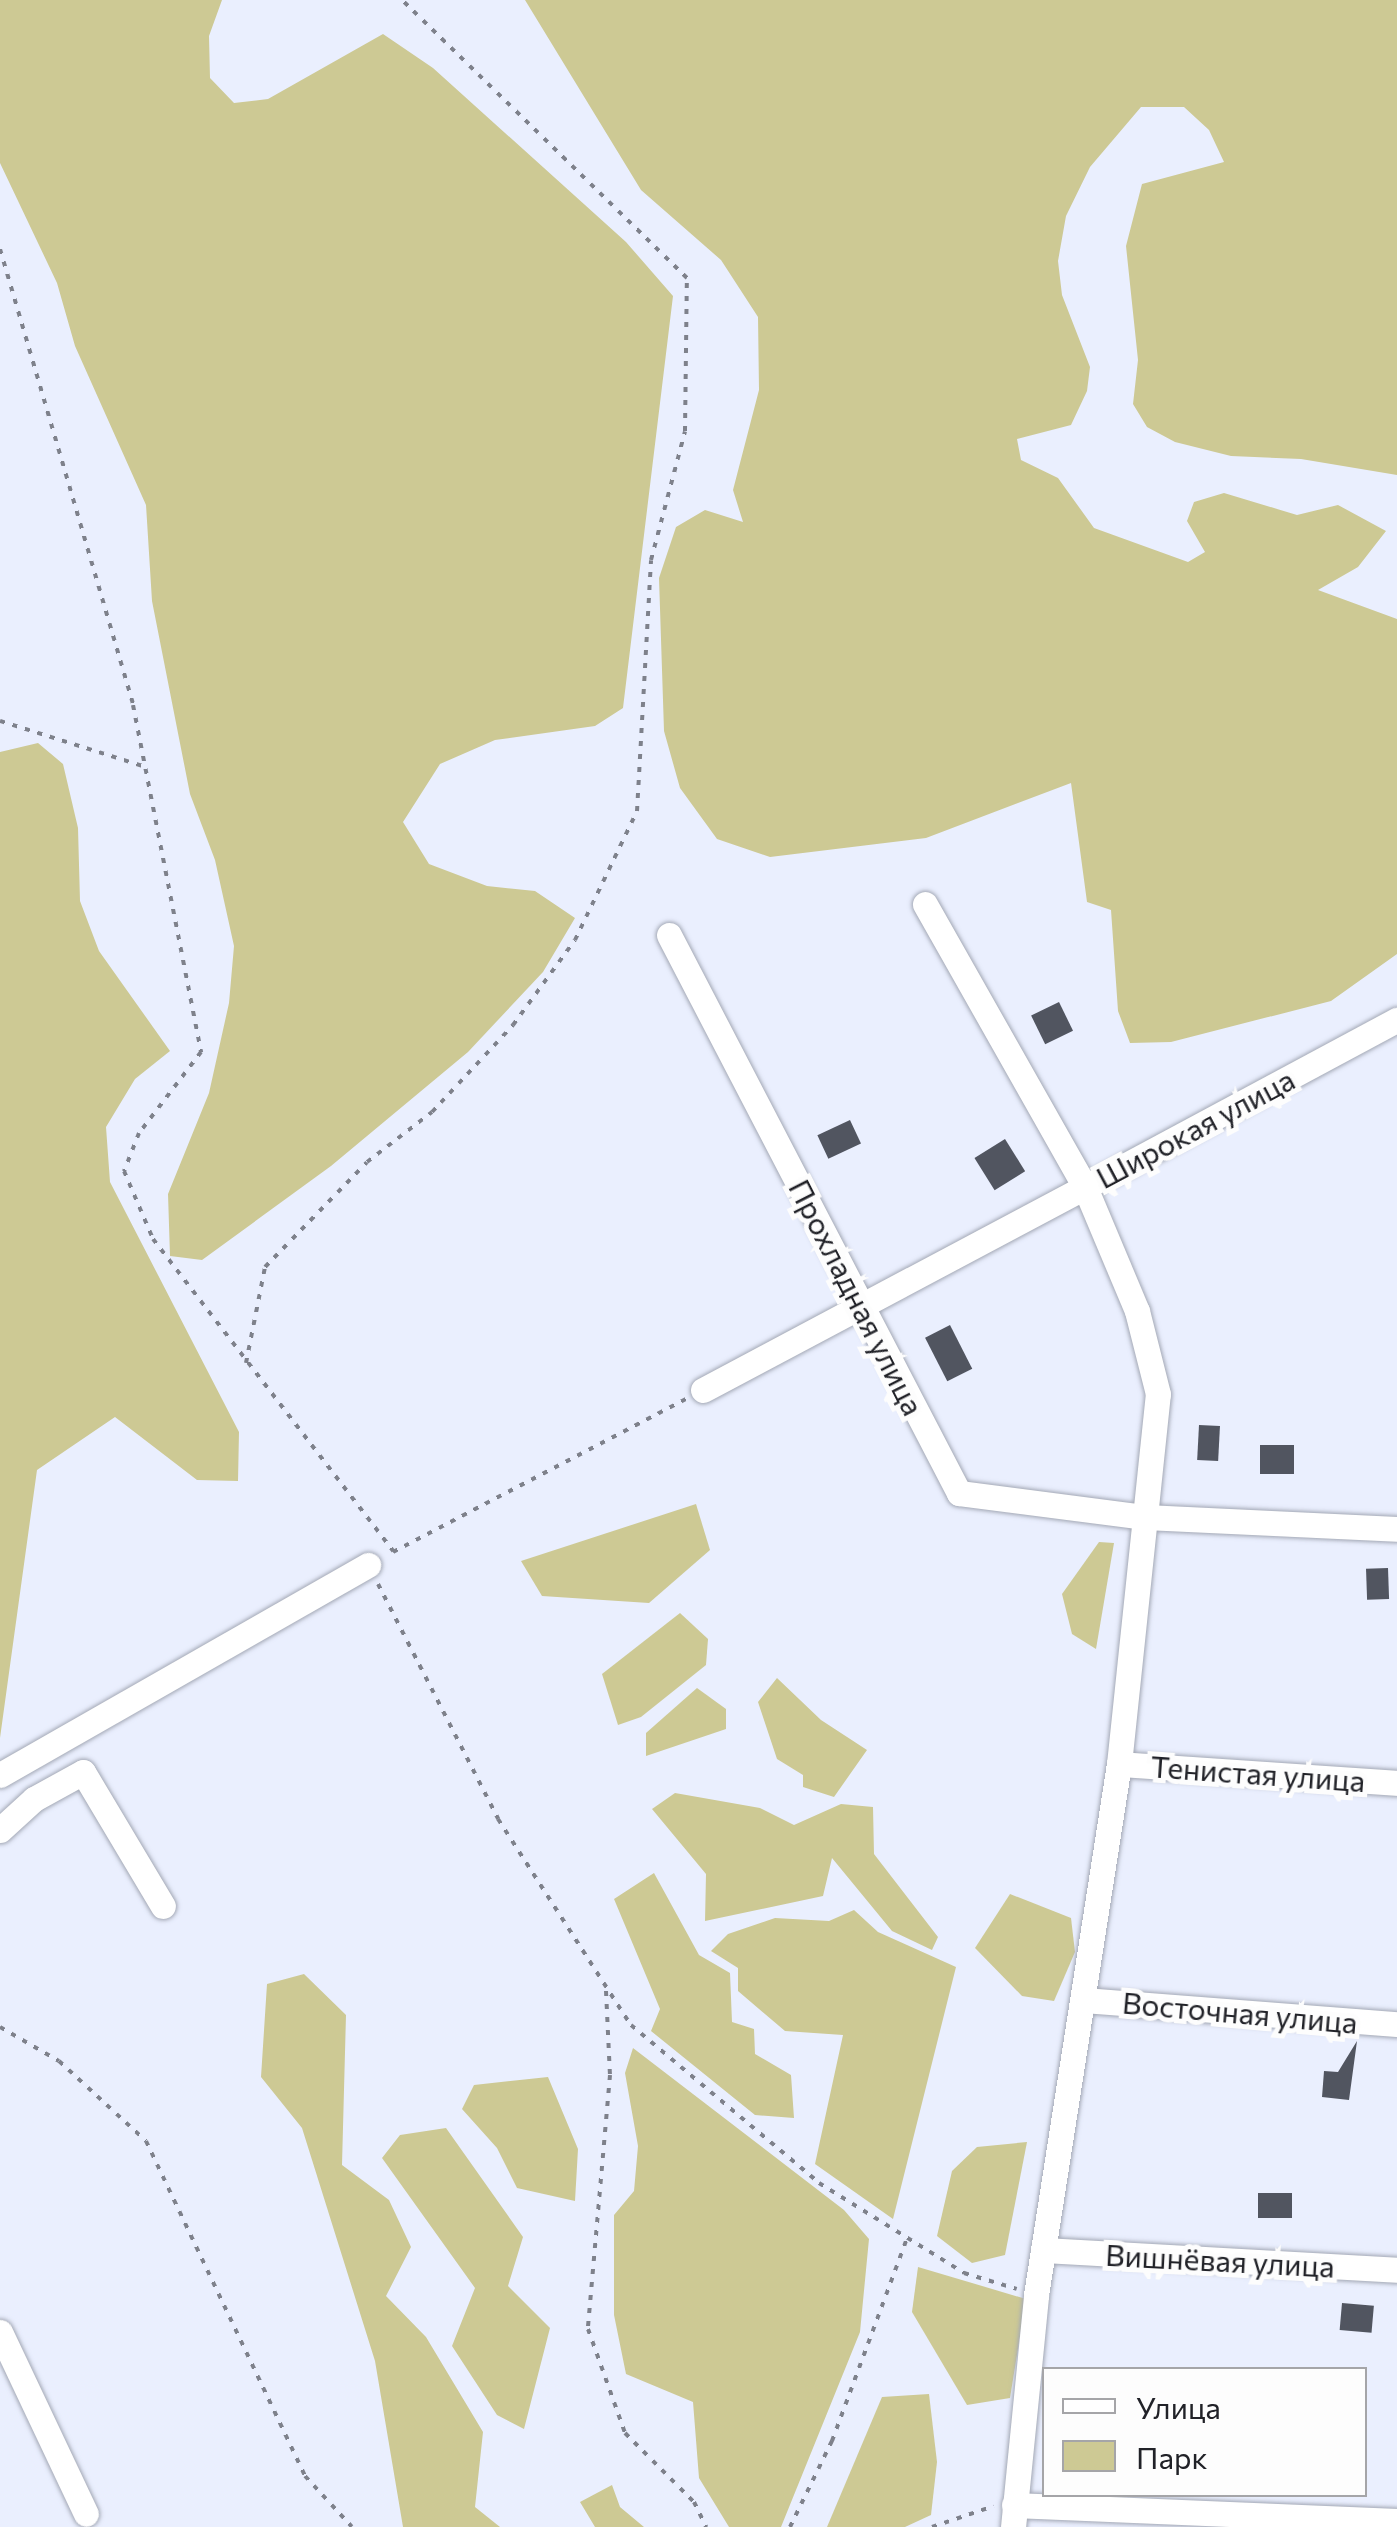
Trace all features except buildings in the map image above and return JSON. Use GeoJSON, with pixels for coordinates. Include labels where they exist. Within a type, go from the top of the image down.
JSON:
{"type":"FeatureCollection","features":[{"type":"Feature","properties":{"kind":"street"},"geometry":{"type":"LineString","coordinates":[[703,1390],[1085,1188],[925,904]]}},
{"type":"Feature","properties":{"kind":"street","name":"Прохладная улица"},"geometry":{"type":"LineString","coordinates":[[669,935],[959,1492],[1145,1517]]}},
{"type":"Feature","properties":{"kind":"street","name":"Широкая улица"},"geometry":{"type":"LineString","coordinates":[[1014,2516],[1036,2295],[1119,1764],[1158,1394],[1136,1312],[1085,1188],[1397,1020]]}},
{"type":"Feature","properties":{"kind":"street"},"geometry":{"type":"LineString","coordinates":[[1145,1517],[1397,1529]]}},
{"type":"Feature","properties":{"kind":"street"},"geometry":{"type":"LineString","coordinates":[[0,1776],[368,1564]]}},
{"type":"Feature","properties":{"kind":"street","name":"Тенистая улица"},"geometry":{"type":"LineString","coordinates":[[1119,1764],[1397,1783]]}},
{"type":"Feature","properties":{"kind":"street"},"geometry":{"type":"LineString","coordinates":[[0,1830],[34,1799],[82,1772],[163,1906]]}},
{"type":"Feature","properties":{"kind":"street","name":"Восточная улица"},"geometry":{"type":"LineString","coordinates":[[1082,2000],[1397,2024]]}},
{"type":"Feature","properties":{"kind":"street","name":"Вишнёвая улица"},"geometry":{"type":"LineString","coordinates":[[1043,2250],[1397,2270]]}},
{"type":"Feature","properties":{"kind":"street"},"geometry":{"type":"LineString","coordinates":[[0,2332],[86,2514]]}},
{"type":"Feature","properties":{"kind":"street"},"geometry":{"type":"LineString","coordinates":[[1014,2516],[1137,2505],[1261,2522],[1397,2521]]}},
{"type":"Feature","properties":{"kind":"path"},"geometry":{"type":"LineString","coordinates":[[246,1363],[264,1268],[366,1162],[432,1112],[513,1025],[575,940],[629,827],[636,811],[651,560],[685,431],[687,278],[402,0]]}},
{"type":"Feature","properties":{"kind":"path"},"geometry":{"type":"LineString","coordinates":[[0,249],[146,767],[201,1052],[138,1133],[124,1171],[152,1238],[393,1551]]}},
{"type":"Feature","properties":{"kind":"path"},"geometry":{"type":"LineString","coordinates":[[0,721],[146,767]]}},
{"type":"Feature","properties":{"kind":"path"},"geometry":{"type":"LineString","coordinates":[[703,1390],[368,1564],[498,1819],[631,2024],[819,2183],[964,2273],[1036,2295]]}},
{"type":"Feature","properties":{"kind":"path"},"geometry":{"type":"LineString","coordinates":[[606,1986],[608,2114],[588,2329],[625,2433],[694,2502],[706,2527]]}},
{"type":"Feature","properties":{"kind":"path"},"geometry":{"type":"LineString","coordinates":[[0,2027],[59,2061],[146,2141],[304,2476],[352,2527]]}},
{"type":"Feature","properties":{"kind":"path"},"geometry":{"type":"LineString","coordinates":[[790,2527],[832,2441],[907,2238]]}},
{"type":"Feature","properties":{"kind":"path"},"geometry":{"type":"LineString","coordinates":[[932,2527],[1014,2516]]}},
{"type":"Feature","properties":{"kind":"green space"},"geometry":{"type":"Polygon","coordinates":[[[0,0],[222,0],[209,36],[210,78],[234,103],[268,99],[383,34],[433,68],[626,242],[673,296],[623,708],[595,726],[495,740],[440,764],[403,822],[429,864],[487,886],[535,891],[575,918],[543,972],[468,1052],[331,1166],[202,1260],[170,1256],[168,1194],[209,1093],[229,1003],[234,946],[215,860],[190,794],[152,601],[146,505],[75,346],[57,283],[0,163],[0,0]]]}},
{"type":"Feature","properties":{"kind":"green space"},"geometry":{"type":"Polygon","coordinates":[[[525,0],[1397,0],[1397,475],[1301,459],[1231,456],[1175,442],[1147,427],[1133,404],[1138,360],[1126,246],[1142,184],[1224,162],[1209,130],[1184,107],[1141,107],[1090,167],[1066,216],[1058,261],[1062,295],[1090,367],[1087,391],[1071,425],[1017,439],[1021,460],[1058,478],[1094,528],[1188,562],[1205,552],[1187,521],[1194,502],[1224,493],[1297,515],[1338,505],[1386,531],[1358,567],[1318,590],[1397,619],[1397,954],[1331,1001],[1171,1042],[1130,1043],[1118,1011],[1111,910],[1087,902],[1071,783],[926,838],[770,857],[717,839],[680,788],[664,731],[659,578],[676,527],[705,510],[743,522],[733,490],[759,390],[758,317],[721,260],[641,190],[525,0]]]}},
{"type":"Feature","properties":{"kind":"green space"},"geometry":{"type":"Polygon","coordinates":[[[38,743],[63,764],[78,828],[80,901],[99,951],[170,1051],[135,1079],[106,1127],[110,1182],[239,1432],[238,1481],[197,1480],[115,1417],[37,1470],[0,1738],[0,752],[38,743]]]}},
{"type":"Feature","properties":{"kind":"green space"},"geometry":{"type":"Polygon","coordinates":[[[696,1504],[710,1550],[649,1603],[542,1596],[521,1561],[696,1504]]]}},
{"type":"Feature","properties":{"kind":"green space"},"geometry":{"type":"Polygon","coordinates":[[[1099,1542],[1114,1543],[1096,1649],[1072,1634],[1062,1594],[1099,1542]]]}},
{"type":"Feature","properties":{"kind":"green space"},"geometry":{"type":"Polygon","coordinates":[[[680,1613],[708,1639],[706,1665],[641,1717],[618,1725],[602,1674],[680,1613]]]}},
{"type":"Feature","properties":{"kind":"green space"},"geometry":{"type":"Polygon","coordinates":[[[777,1678],[821,1720],[867,1750],[834,1797],[803,1787],[803,1775],[777,1759],[758,1702],[777,1678]]]}},
{"type":"Feature","properties":{"kind":"green space"},"geometry":{"type":"Polygon","coordinates":[[[697,1688],[726,1709],[726,1729],[646,1756],[646,1733],[697,1688]]]}},
{"type":"Feature","properties":{"kind":"green space"},"geometry":{"type":"Polygon","coordinates":[[[675,1793],[760,1808],[794,1825],[841,1804],[873,1807],[874,1854],[938,1937],[932,1950],[892,1931],[832,1858],[823,1896],[705,1921],[706,1874],[652,1809],[675,1793]]]}},
{"type":"Feature","properties":{"kind":"green space"},"geometry":{"type":"Polygon","coordinates":[[[654,1873],[699,1955],[730,1973],[732,2022],[754,2029],[755,2054],[791,2075],[794,2118],[755,2115],[651,2031],[660,2009],[614,1899],[654,1873]]]}},
{"type":"Feature","properties":{"kind":"green space"},"geometry":{"type":"Polygon","coordinates":[[[1010,1894],[1071,1918],[1075,1952],[1054,2001],[1022,1996],[975,1948],[1010,1894]]]}},
{"type":"Feature","properties":{"kind":"green space"},"geometry":{"type":"Polygon","coordinates":[[[854,1910],[878,1932],[956,1967],[893,2219],[815,2164],[843,2035],[785,2031],[738,1991],[738,1968],[711,1951],[728,1934],[775,1918],[829,1921],[854,1910]]]}},
{"type":"Feature","properties":{"kind":"green space"},"geometry":{"type":"Polygon","coordinates":[[[304,1974],[346,2015],[342,2165],[389,2200],[411,2247],[386,2296],[426,2337],[483,2432],[475,2507],[500,2527],[403,2527],[375,2361],[302,2128],[261,2077],[267,1984],[304,1974]]]}},
{"type":"Feature","properties":{"kind":"green space"},"geometry":{"type":"Polygon","coordinates":[[[633,2048],[844,2210],[869,2239],[860,2332],[781,2527],[729,2527],[699,2478],[693,2402],[626,2374],[614,2315],[614,2215],[634,2191],[638,2146],[625,2073],[633,2048]]]}},
{"type":"Feature","properties":{"kind":"green space"},"geometry":{"type":"Polygon","coordinates":[[[548,2077],[578,2149],[575,2201],[517,2188],[497,2148],[462,2109],[474,2085],[548,2077]]]}},
{"type":"Feature","properties":{"kind":"green space"},"geometry":{"type":"Polygon","coordinates":[[[446,2128],[523,2237],[508,2286],[550,2328],[524,2429],[497,2415],[452,2346],[475,2288],[382,2158],[400,2135],[446,2128]]]}},
{"type":"Feature","properties":{"kind":"green space"},"geometry":{"type":"Polygon","coordinates":[[[1027,2142],[1005,2255],[972,2263],[937,2236],[952,2171],[977,2147],[1027,2142]]]}},
{"type":"Feature","properties":{"kind":"green space"},"geometry":{"type":"Polygon","coordinates":[[[918,2267],[1026,2299],[1010,2398],[967,2405],[912,2312],[918,2267]]]}},
{"type":"Feature","properties":{"kind":"green space"},"geometry":{"type":"Polygon","coordinates":[[[929,2394],[937,2462],[931,2515],[905,2527],[827,2527],[882,2397],[929,2394]]]}},
{"type":"Feature","properties":{"kind":"green space"},"geometry":{"type":"Polygon","coordinates":[[[612,2485],[620,2507],[644,2527],[595,2527],[580,2502],[612,2485]]]}}]}
